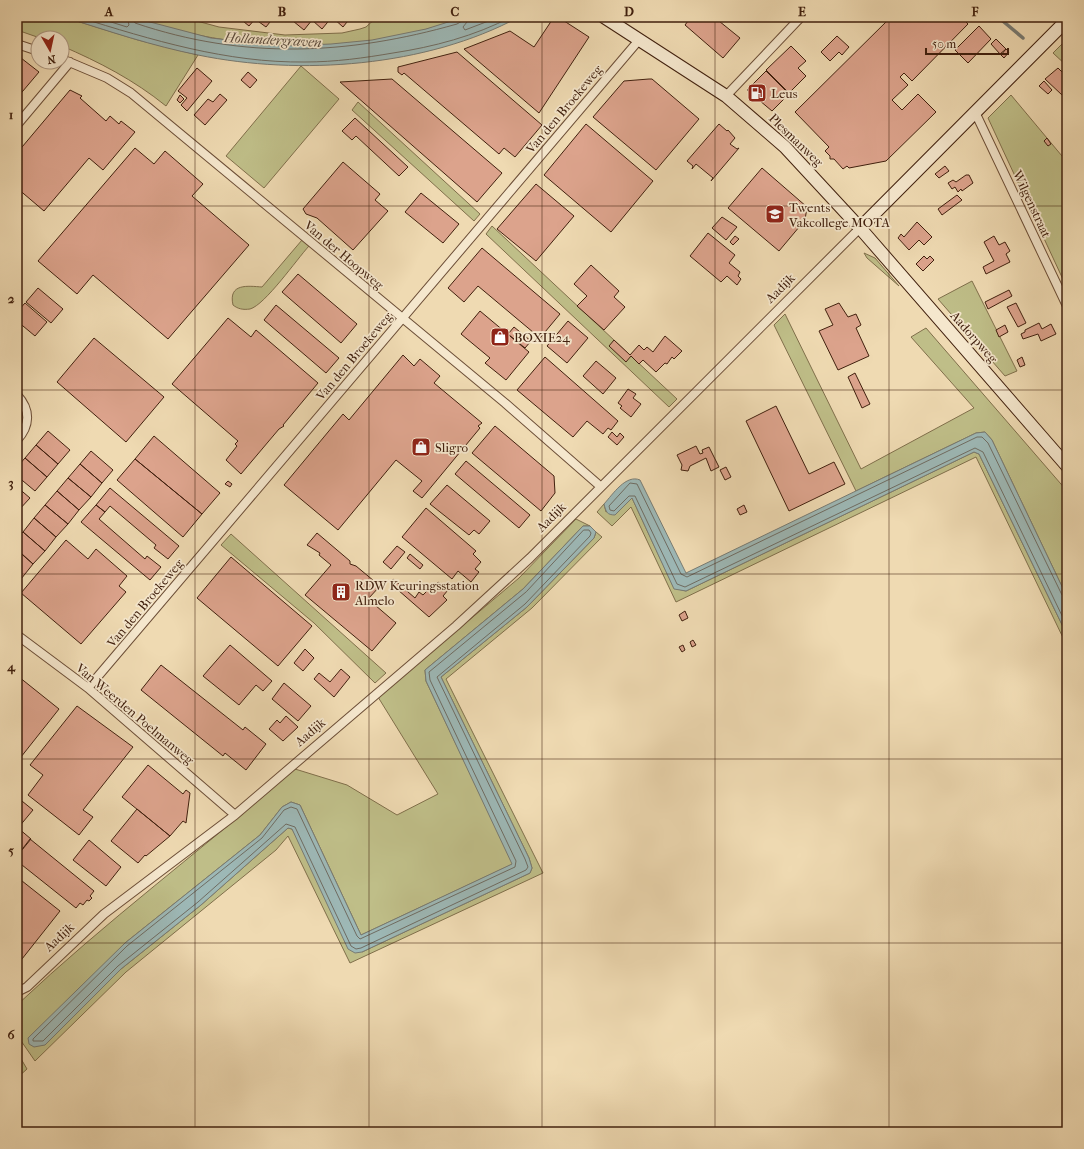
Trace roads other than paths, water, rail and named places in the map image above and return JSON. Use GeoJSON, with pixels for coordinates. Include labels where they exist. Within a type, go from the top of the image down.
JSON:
{"type":"FeatureCollection","features":[{"type":"Feature","properties":{"kind":"main road","name":"Plesmanweg"},"geometry":{"type":"LineString","coordinates":[[604,17],[726,96],[785,147],[860,228]]}},
{"type":"Feature","properties":{"kind":"main road","name":"Aadijk"},"geometry":{"type":"LineString","coordinates":[[860,228],[1067,20]]}},
{"type":"Feature","properties":{"kind":"main road","name":"Aadorpweg"},"geometry":{"type":"LineString","coordinates":[[860,228],[1067,466]]}},
{"type":"Feature","properties":{"kind":"street"},"geometry":{"type":"LineString","coordinates":[[726,96],[801,17]]}},
{"type":"Feature","properties":{"kind":"street","name":"Van den Broekeweg"},"geometry":{"type":"LineString","coordinates":[[88,688],[639,40]]}},
{"type":"Feature","properties":{"kind":"street"},"geometry":{"type":"LineString","coordinates":[[17,44],[30,48]]}},
{"type":"Feature","properties":{"kind":"street","name":"Van der Hoopweg"},"geometry":{"type":"LineString","coordinates":[[70,62],[107,78],[131,93],[505,403],[600,486]]}},
{"type":"Feature","properties":{"kind":"street"},"geometry":{"type":"LineString","coordinates":[[17,125],[63,70]]}},
{"type":"Feature","properties":{"kind":"street","name":"Wilgenstraat"},"geometry":{"type":"LineString","coordinates":[[975,112],[1067,306]]}},
{"type":"Feature","properties":{"kind":"street","name":"Aadijk"},"geometry":{"type":"LineString","coordinates":[[17,992],[27,987],[104,914],[235,815],[456,626],[530,558],[600,486],[860,228]]}},
{"type":"Feature","properties":{"kind":"street"},"geometry":{"type":"LineString","coordinates":[[17,395],[27,408],[28,416],[24,432],[17,440]]}},
{"type":"Feature","properties":{"kind":"street","name":"Van Weerden Poelmanweg"},"geometry":{"type":"LineString","coordinates":[[19,639],[88,688],[235,815]]}},
{"type":"Feature","properties":{"kind":"water"},"geometry":{"type":"Polygon","coordinates":[[[64,17],[131,17],[211,38],[281,46],[331,44],[372,40],[426,29],[464,17],[519,17],[483,34],[444,47],[403,57],[362,63],[278,65],[198,55],[147,43],[64,17]]]}},
{"type":"Feature","properties":{"kind":"water"},"geometry":{"type":"Polygon","coordinates":[[[985,432],[992,440],[1067,597],[1067,635],[979,454],[974,452],[686,591],[674,589],[632,498],[615,515],[607,512],[604,504],[625,482],[635,479],[640,480],[686,573],[976,433],[985,432]]]}},
{"type":"Feature","properties":{"kind":"water"},"geometry":{"type":"Polygon","coordinates":[[[583,526],[590,526],[596,532],[594,538],[527,607],[441,677],[529,858],[532,868],[530,873],[362,952],[355,953],[348,949],[292,829],[288,828],[201,905],[121,969],[45,1045],[34,1047],[29,1044],[28,1038],[125,943],[260,835],[282,807],[291,802],[300,805],[361,935],[512,864],[426,681],[425,670],[523,589],[583,526]]]}},
{"type":"Feature","properties":{"kind":"waterway"},"geometry":{"type":"LineString","coordinates":[[998,17],[1023,38]]}},
{"type":"Feature","properties":{"kind":"place","name":"Leus"},"geometry":{"type":"Point","coordinates":[757,93]}},
{"type":"Feature","properties":{"kind":"place","name":"Twents Vakcollege MOTA"},"geometry":{"type":"Point","coordinates":[775,214]}},
{"type":"Feature","properties":{"kind":"place","name":"BOXIE24"},"geometry":{"type":"Point","coordinates":[500,337]}},
{"type":"Feature","properties":{"kind":"place","name":"Sligro"},"geometry":{"type":"Point","coordinates":[421,447]}},
{"type":"Feature","properties":{"kind":"place","name":"RDW Keuringsstation Almelo"},"geometry":{"type":"Point","coordinates":[341,592]}},
{"type":"Feature","properties":{"kind":"water label","name":"Hollandergraven"},"geometry":{"type":"Point","coordinates":[273,40]}}]}
